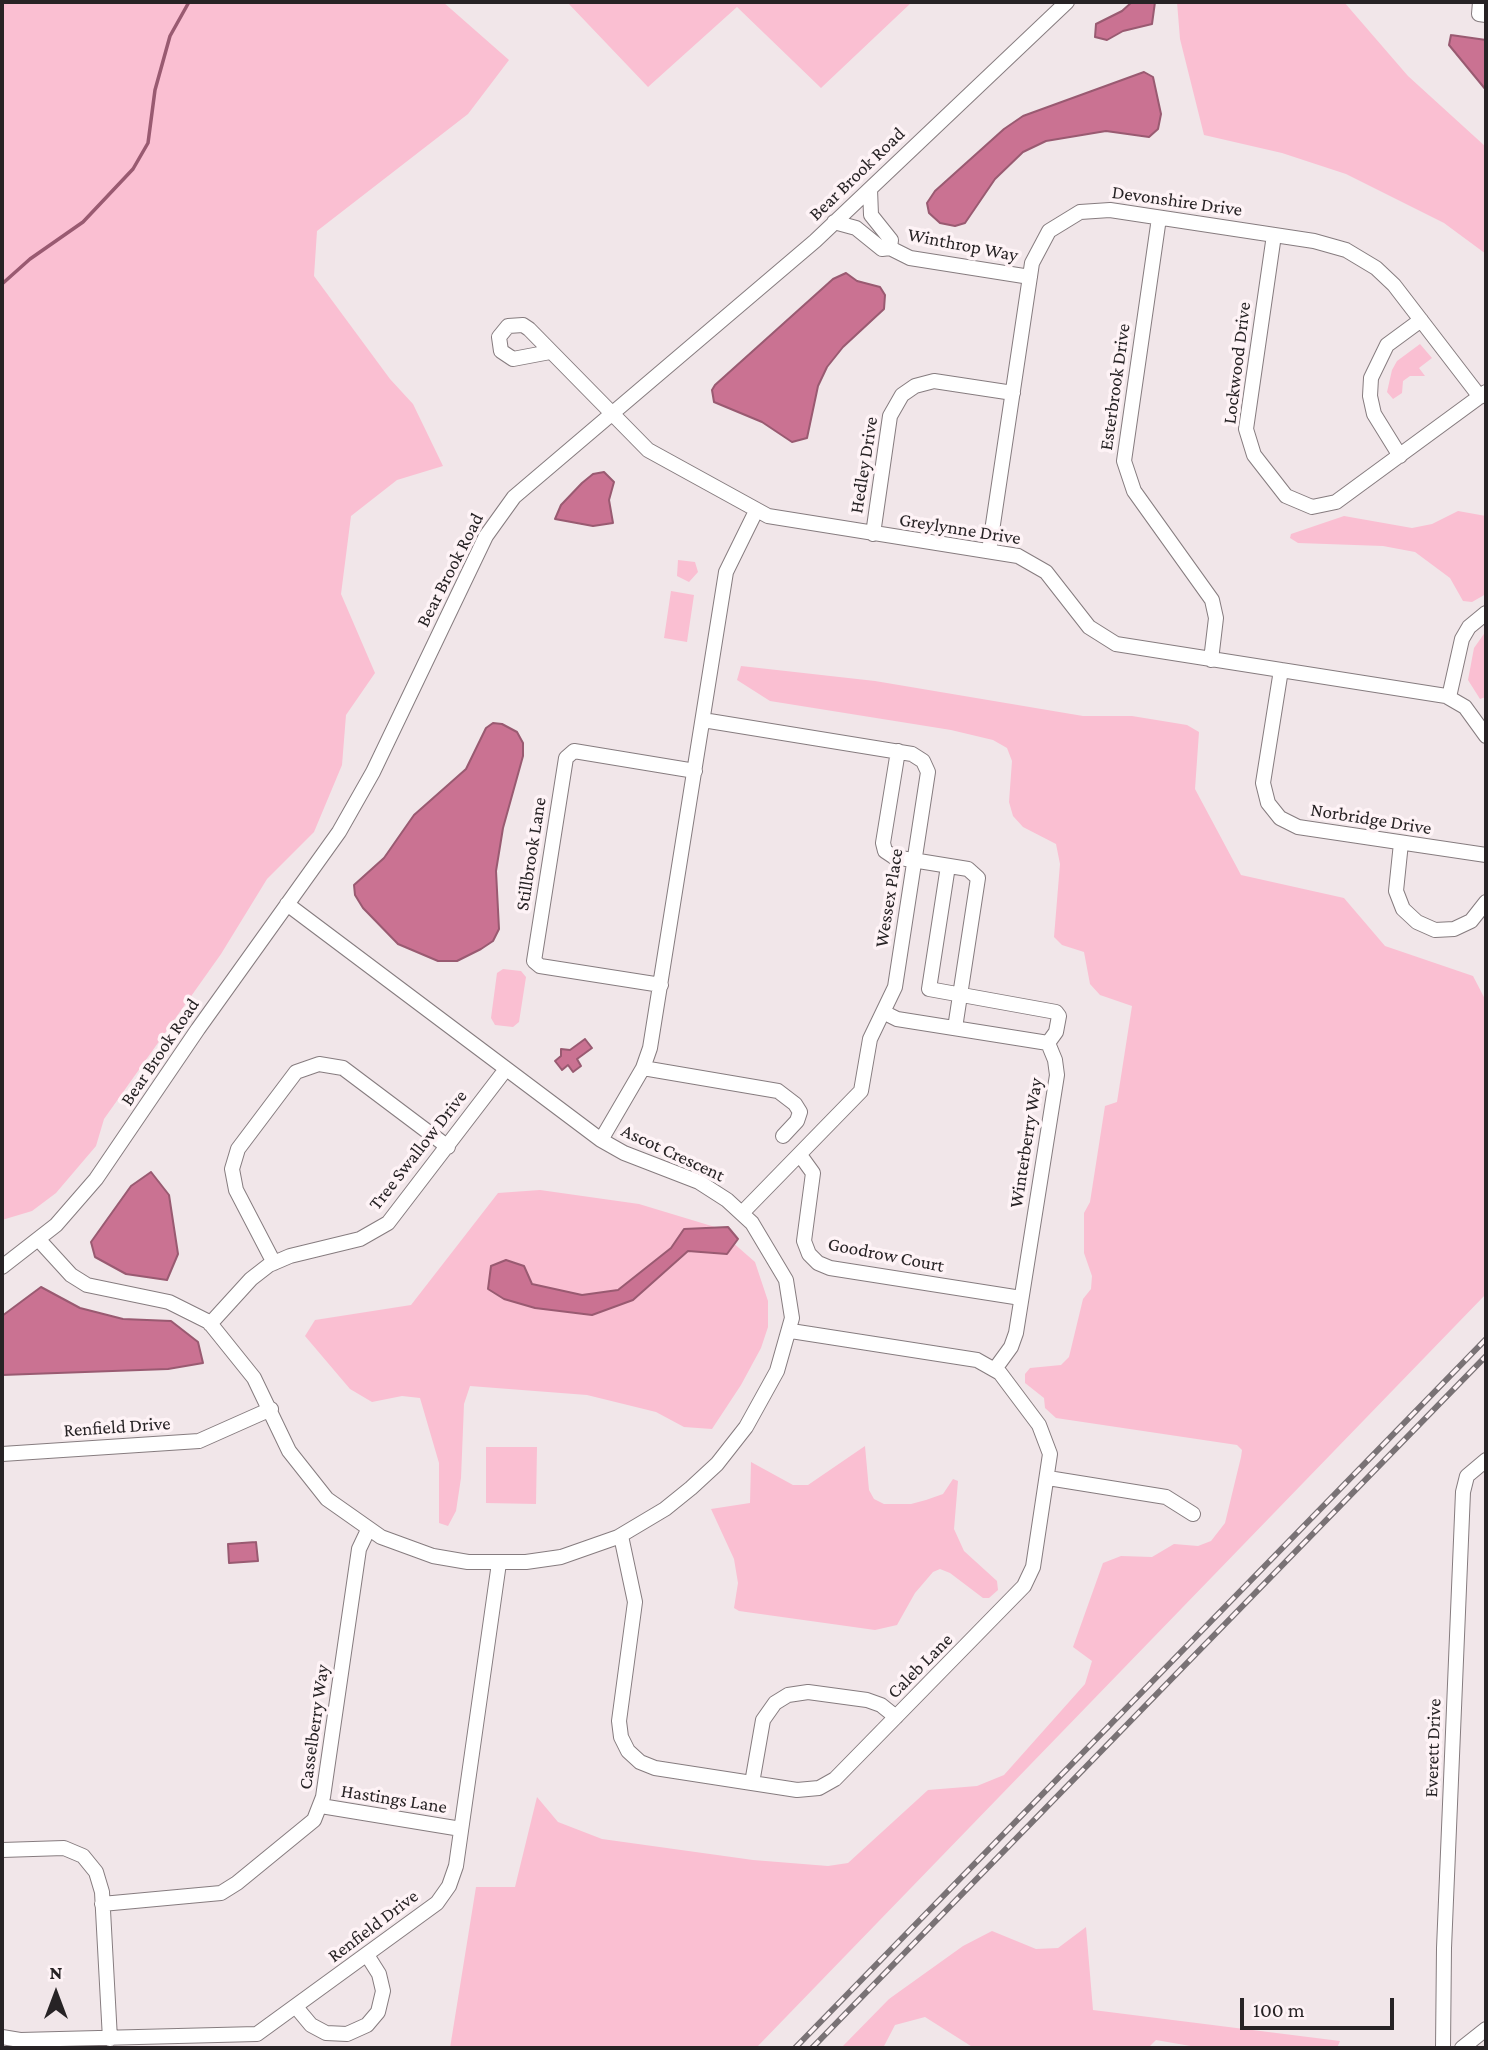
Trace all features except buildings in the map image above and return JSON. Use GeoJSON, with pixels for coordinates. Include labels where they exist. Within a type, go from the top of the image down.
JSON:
{"type":"FeatureCollection","features":[{"type":"Feature","properties":{"kind":"street","name":"Bear Brook Road"},"geometry":{"type":"LineString","coordinates":[[2,1267],[39,1240],[96,1179],[339,832],[373,772],[486,536],[500,514],[530,481],[615,414],[834,222],[1067,2]]}},
{"type":"Feature","properties":{"kind":"street"},"geometry":{"type":"LineString","coordinates":[[1480,2],[1479,14],[1486,15]]}},
{"type":"Feature","properties":{"kind":"street","name":"Winthrop Way"},"geometry":{"type":"LineString","coordinates":[[870,189],[871,215],[891,240],[890,248]]}},
{"type":"Feature","properties":{"kind":"street","name":"Devonshire Drive"},"geometry":{"type":"LineString","coordinates":[[989,551],[1030,277],[1042,241],[1054,227],[1069,217],[1098,210],[1159,218],[1331,245],[1362,258],[1388,279],[1483,395]]}},
{"type":"Feature","properties":{"kind":"street","name":"Esterbrook Drive"},"geometry":{"type":"LineString","coordinates":[[1159,218],[1124,461],[1134,491],[1212,600],[1216,618],[1211,660]]}},
{"type":"Feature","properties":{"kind":"street","name":"Winthrop Way"},"geometry":{"type":"LineString","coordinates":[[834,222],[856,228],[882,249],[890,248],[910,258],[1030,277]]}},
{"type":"Feature","properties":{"kind":"street","name":"Lockwood Drive"},"geometry":{"type":"LineString","coordinates":[[1274,235],[1246,422],[1247,439],[1254,455],[1283,494],[1296,503],[1312,507],[1339,500],[1483,395]]}},
{"type":"Feature","properties":{"kind":"street"},"geometry":{"type":"LineString","coordinates":[[1400,456],[1374,414],[1370,396],[1371,378],[1377,360],[1387,345],[1421,320]]}},
{"type":"Feature","properties":{"kind":"street","name":"Greylynne Drive"},"geometry":{"type":"LineString","coordinates":[[550,352],[653,454],[756,510],[781,520],[1018,556],[1042,569],[1086,624],[1107,640],[1124,646],[1450,697]]}},
{"type":"Feature","properties":{"kind":"street","name":"Hedley Drive"},"geometry":{"type":"LineString","coordinates":[[873,534],[890,416],[902,395],[915,386],[934,381],[1013,393]]}},
{"type":"Feature","properties":{"kind":"street"},"geometry":{"type":"LineString","coordinates":[[601,1140],[643,1068],[650,1048],[727,571],[756,510]]}},
{"type":"Feature","properties":{"kind":"street"},"geometry":{"type":"LineString","coordinates":[[1486,614],[1469,627],[1461,639],[1450,697],[1468,709],[1486,736]]}},
{"type":"Feature","properties":{"kind":"street","name":"Norbridge Drive"},"geometry":{"type":"LineString","coordinates":[[1281,670],[1263,779],[1265,795],[1272,810],[1283,821],[1298,827],[1486,855]]}},
{"type":"Feature","properties":{"kind":"street","name":"Wessex Place"},"geometry":{"type":"LineString","coordinates":[[703,720],[898,751],[919,757],[928,772],[895,986],[870,1039],[860,1093],[743,1213]]}},
{"type":"Feature","properties":{"kind":"street","name":"Stillbrook Lane"},"geometry":{"type":"LineString","coordinates":[[661,985],[540,966],[534,961],[566,758],[574,751],[695,771]]}},
{"type":"Feature","properties":{"kind":"street"},"geometry":{"type":"LineString","coordinates":[[898,751],[883,846],[891,856],[971,870],[978,880],[955,1028]]}},
{"type":"Feature","properties":{"kind":"street"},"geometry":{"type":"LineString","coordinates":[[1401,843],[1396,891],[1403,909],[1417,922],[1434,930],[1454,929],[1471,921],[1486,902]]}},
{"type":"Feature","properties":{"kind":"street"},"geometry":{"type":"LineString","coordinates":[[883,1012],[896,1018],[1048,1043],[1056,1032],[1057,1012],[931,992],[928,987],[948,866]]}},
{"type":"Feature","properties":{"kind":"street","name":"Ascot Crescent"},"geometry":{"type":"LineString","coordinates":[[39,1240],[71,1275],[83,1284],[100,1290],[169,1302],[189,1310],[210,1324],[246,1365],[271,1409],[289,1451],[327,1499],[368,1530],[397,1544],[433,1556],[499,1563],[561,1557],[621,1536],[679,1499],[728,1450],[770,1386],[791,1331],[792,1308],[786,1280],[762,1236],[743,1213],[699,1182],[624,1153],[601,1140],[287,904]]}},
{"type":"Feature","properties":{"kind":"street","name":"Winterberry Way"},"geometry":{"type":"LineString","coordinates":[[995,1369],[1014,1340],[1021,1298],[1057,1075],[1048,1043]]}},
{"type":"Feature","properties":{"kind":"street"},"geometry":{"type":"LineString","coordinates":[[274,1263],[236,1190],[232,1169],[241,1146],[296,1072],[319,1064],[343,1068],[448,1147]]}},
{"type":"Feature","properties":{"kind":"street"},"geometry":{"type":"LineString","coordinates":[[643,1068],[778,1091],[796,1104],[800,1112],[797,1121],[783,1136]]}},
{"type":"Feature","properties":{"kind":"street","name":"Tree Swallow Drive"},"geometry":{"type":"LineString","coordinates":[[210,1324],[251,1279],[274,1263],[360,1239],[379,1229],[402,1208],[506,1069]]}},
{"type":"Feature","properties":{"kind":"street","name":"Goodrow Court"},"geometry":{"type":"LineString","coordinates":[[800,1155],[810,1166],[814,1176],[804,1241],[808,1254],[820,1265],[1021,1298]]}},
{"type":"Feature","properties":{"kind":"street"},"geometry":{"type":"LineString","coordinates":[[791,1331],[977,1360],[995,1369]]}},
{"type":"Feature","properties":{"kind":"street","name":"Caleb Lane"},"geometry":{"type":"LineString","coordinates":[[621,1536],[635,1600],[619,1721],[624,1745],[637,1760],[651,1768],[801,1790],[822,1787],[837,1777],[1026,1584],[1033,1567],[1050,1454],[1044,1433],[995,1369]]}},
{"type":"Feature","properties":{"kind":"street","name":"Renfield Drive"},"geometry":{"type":"LineString","coordinates":[[2,1454],[202,1440],[271,1409]]}},
{"type":"Feature","properties":{"kind":"street","name":"Everett Drive"},"geometry":{"type":"LineString","coordinates":[[1443,2048],[1443,1961],[1463,1492],[1467,1476],[1486,1460]]}},
{"type":"Feature","properties":{"kind":"street"},"geometry":{"type":"LineString","coordinates":[[1048,1478],[1166,1497],[1193,1514]]}},
{"type":"Feature","properties":{"kind":"street","name":"Casselberry Way"},"geometry":{"type":"LineString","coordinates":[[102,1904],[202,1897],[224,1891],[308,1828],[321,1805],[359,1549],[368,1530]]}},
{"type":"Feature","properties":{"kind":"street","name":"Renfield Drive"},"geometry":{"type":"LineString","coordinates":[[2,2037],[20,2040],[247,2036],[266,2029],[442,1897],[454,1874],[499,1563]]}},
{"type":"Feature","properties":{"kind":"street"},"geometry":{"type":"LineString","coordinates":[[752,1783],[763,1720],[775,1703],[788,1695],[808,1692],[867,1700],[881,1705],[896,1717]]}},
{"type":"Feature","properties":{"kind":"street","name":"Hastings Lane"},"geometry":{"type":"LineString","coordinates":[[321,1805],[337,1811],[461,1829]]}},
{"type":"Feature","properties":{"kind":"street"},"geometry":{"type":"LineString","coordinates":[[2,1850],[55,1847],[76,1852],[96,1872],[102,1904],[110,2039]]}},
{"type":"Feature","properties":{"kind":"street"},"geometry":{"type":"LineString","coordinates":[[296,2007],[311,2025],[326,2033],[343,2035],[363,2028],[378,2012],[383,1995],[381,1978],[367,1955]]}},
{"type":"Feature","properties":{"kind":"street"},"geometry":{"type":"LineString","coordinates":[[1462,2048],[1486,2029]]}},
{"type":"Feature","properties":{"kind":"shaded area"},"geometry":{"type":"Polygon","coordinates":[[[2,2],[443,2],[509,60],[468,114],[317,231],[314,276],[390,379],[413,404],[443,466],[397,480],[351,516],[341,594],[375,673],[346,715],[342,765],[314,832],[267,879],[221,954],[104,1119],[96,1146],[56,1193],[32,1211],[2,1220],[2,2]]]}},
{"type":"Feature","properties":{"kind":"shaded area"},"geometry":{"type":"Polygon","coordinates":[[[567,2],[912,2],[821,88],[737,7],[648,87],[567,2]]]}},
{"type":"Feature","properties":{"kind":"shaded area"},"geometry":{"type":"Polygon","coordinates":[[[1132,2],[1155,2],[1152,24],[1123,31],[1107,40],[1095,37],[1096,24],[1122,11],[1132,2]]]}},
{"type":"Feature","properties":{"kind":"shaded area"},"geometry":{"type":"Polygon","coordinates":[[[1177,2],[1344,2],[1408,76],[1486,147],[1486,254],[1444,223],[1346,174],[1282,153],[1204,135],[1180,39],[1177,2]]]}},
{"type":"Feature","properties":{"kind":"shaded area"},"geometry":{"type":"Polygon","coordinates":[[[1451,35],[1486,40],[1486,90],[1449,45],[1451,35]]]}},
{"type":"Feature","properties":{"kind":"shaded area"},"geometry":{"type":"Polygon","coordinates":[[[1144,72],[1153,77],[1161,114],[1158,129],[1149,137],[1106,131],[1046,141],[1023,152],[995,179],[965,223],[955,226],[940,223],[929,213],[927,203],[935,191],[1004,129],[1023,116],[1144,72]]]}},
{"type":"Feature","properties":{"kind":"shaded area"},"geometry":{"type":"Polygon","coordinates":[[[846,273],[857,281],[880,287],[885,295],[884,309],[843,347],[827,367],[818,386],[807,438],[792,442],[762,422],[714,402],[712,390],[715,385],[833,279],[846,273]]]}},
{"type":"Feature","properties":{"kind":"shaded area"},"geometry":{"type":"Polygon","coordinates":[[[1420,344],[1432,358],[1419,368],[1425,376],[1410,376],[1403,381],[1402,393],[1393,399],[1387,392],[1392,370],[1397,361],[1420,344]]]}},
{"type":"Feature","properties":{"kind":"shaded area"},"geometry":{"type":"Polygon","coordinates":[[[604,472],[614,482],[609,500],[613,523],[593,526],[555,519],[561,505],[582,483],[593,474],[604,472]]]}},
{"type":"Feature","properties":{"kind":"shaded area"},"geometry":{"type":"Polygon","coordinates":[[[1458,511],[1486,516],[1486,594],[1472,602],[1463,601],[1450,578],[1415,552],[1383,546],[1298,543],[1290,538],[1291,534],[1344,516],[1412,528],[1432,524],[1458,511]]]}},
{"type":"Feature","properties":{"kind":"shaded area"},"geometry":{"type":"Polygon","coordinates":[[[678,560],[695,562],[698,572],[689,582],[677,576],[678,560]]]}},
{"type":"Feature","properties":{"kind":"shaded area"},"geometry":{"type":"Polygon","coordinates":[[[671,591],[694,595],[687,642],[664,638],[671,591]]]}},
{"type":"Feature","properties":{"kind":"shaded area"},"geometry":{"type":"Polygon","coordinates":[[[1486,631],[1486,697],[1480,699],[1468,680],[1474,648],[1486,631]]]}},
{"type":"Feature","properties":{"kind":"shaded area"},"geometry":{"type":"Polygon","coordinates":[[[741,666],[875,681],[1083,716],[1132,716],[1187,725],[1199,732],[1195,789],[1241,875],[1344,898],[1385,946],[1473,976],[1486,1001],[1486,1294],[756,2048],[450,2048],[476,1887],[515,1887],[537,1797],[558,1822],[602,1839],[753,1860],[828,1866],[848,1863],[928,1790],[977,1786],[1004,1775],[1085,1684],[1092,1661],[1073,1647],[1103,1563],[1121,1556],[1152,1557],[1174,1544],[1198,1546],[1211,1541],[1225,1523],[1241,1457],[1242,1450],[1237,1445],[1056,1418],[1045,1408],[1044,1398],[1025,1383],[1025,1374],[1030,1368],[1061,1365],[1069,1357],[1083,1299],[1091,1289],[1092,1276],[1084,1253],[1084,1213],[1090,1202],[1105,1106],[1117,1102],[1132,1006],[1100,995],[1090,984],[1084,952],[1062,945],[1054,937],[1060,864],[1056,844],[1023,827],[1013,816],[1009,802],[1012,761],[1007,748],[993,740],[951,730],[770,701],[737,680],[741,666]]]}},
{"type":"Feature","properties":{"kind":"shaded area"},"geometry":{"type":"Polygon","coordinates":[[[493,723],[502,724],[517,732],[523,743],[523,756],[503,828],[496,871],[499,929],[493,941],[481,949],[457,961],[438,961],[398,944],[363,908],[355,895],[354,885],[384,858],[414,815],[466,769],[486,728],[493,723]]]}},
{"type":"Feature","properties":{"kind":"shaded area"},"geometry":{"type":"Polygon","coordinates":[[[503,969],[521,971],[526,977],[519,1022],[513,1027],[495,1025],[491,1018],[497,973],[503,969]]]}},
{"type":"Feature","properties":{"kind":"shaded area"},"geometry":{"type":"Polygon","coordinates":[[[585,1039],[592,1048],[577,1059],[581,1066],[573,1072],[568,1065],[562,1070],[555,1061],[561,1056],[561,1049],[570,1050],[585,1039]]]}},
{"type":"Feature","properties":{"kind":"shaded area"},"geometry":{"type":"Polygon","coordinates":[[[151,1172],[169,1195],[178,1254],[167,1280],[126,1274],[95,1257],[91,1242],[131,1186],[151,1172]]]}},
{"type":"Feature","properties":{"kind":"shaded area"},"geometry":{"type":"Polygon","coordinates":[[[540,1190],[639,1204],[715,1227],[755,1262],[768,1301],[768,1327],[761,1348],[741,1385],[712,1429],[684,1427],[656,1412],[587,1395],[470,1386],[464,1404],[461,1478],[456,1511],[448,1526],[439,1523],[439,1463],[420,1398],[402,1396],[372,1402],[350,1389],[305,1336],[315,1320],[411,1305],[498,1193],[540,1190]]]}},
{"type":"Feature","properties":{"kind":"shaded area"},"geometry":{"type":"Polygon","coordinates":[[[728,1227],[738,1239],[727,1254],[688,1251],[633,1300],[592,1315],[535,1308],[504,1299],[488,1289],[491,1266],[506,1260],[524,1266],[532,1284],[582,1295],[618,1290],[671,1248],[684,1229],[728,1227]]]}},
{"type":"Feature","properties":{"kind":"shaded area"},"geometry":{"type":"Polygon","coordinates":[[[41,1287],[80,1308],[123,1319],[171,1321],[198,1342],[203,1363],[168,1369],[2,1375],[2,1316],[41,1287]]]}},
{"type":"Feature","properties":{"kind":"shaded area"},"geometry":{"type":"Polygon","coordinates":[[[865,1446],[869,1490],[874,1499],[884,1504],[911,1504],[926,1500],[943,1494],[953,1479],[958,1481],[954,1529],[964,1551],[997,1581],[998,1590],[989,1598],[983,1598],[950,1573],[940,1569],[933,1572],[915,1593],[897,1625],[875,1630],[739,1611],[734,1608],[738,1583],[734,1559],[711,1509],[750,1503],[751,1462],[793,1485],[808,1485],[865,1446]]]}},
{"type":"Feature","properties":{"kind":"shaded area"},"geometry":{"type":"Polygon","coordinates":[[[486,1447],[537,1447],[536,1504],[486,1503],[486,1447]]]}},
{"type":"Feature","properties":{"kind":"shaded area"},"geometry":{"type":"Polygon","coordinates":[[[256,1542],[258,1561],[229,1563],[228,1544],[256,1542]]]}},
{"type":"Feature","properties":{"kind":"shaded area"},"geometry":{"type":"Polygon","coordinates":[[[1086,1927],[1093,2010],[1340,2041],[1337,2048],[1202,2048],[1156,2040],[1148,2048],[974,2048],[925,2017],[895,2025],[883,2048],[841,2048],[889,1999],[963,1946],[992,1931],[1036,1949],[1058,1948],[1086,1927]]]}},
{"type":"Feature","properties":{"kind":"waterway"},"geometry":{"type":"LineString","coordinates":[[2,284],[30,259],[83,222],[133,169],[148,143],[155,90],[170,36],[189,2]]}},
{"type":"Feature","properties":{"kind":"railway"},"geometry":{"type":"LineString","coordinates":[[795,2048],[1486,1339]]}},
{"type":"Feature","properties":{"kind":"railway"},"geometry":{"type":"LineString","coordinates":[[812,2048],[1486,1356]]}}]}
